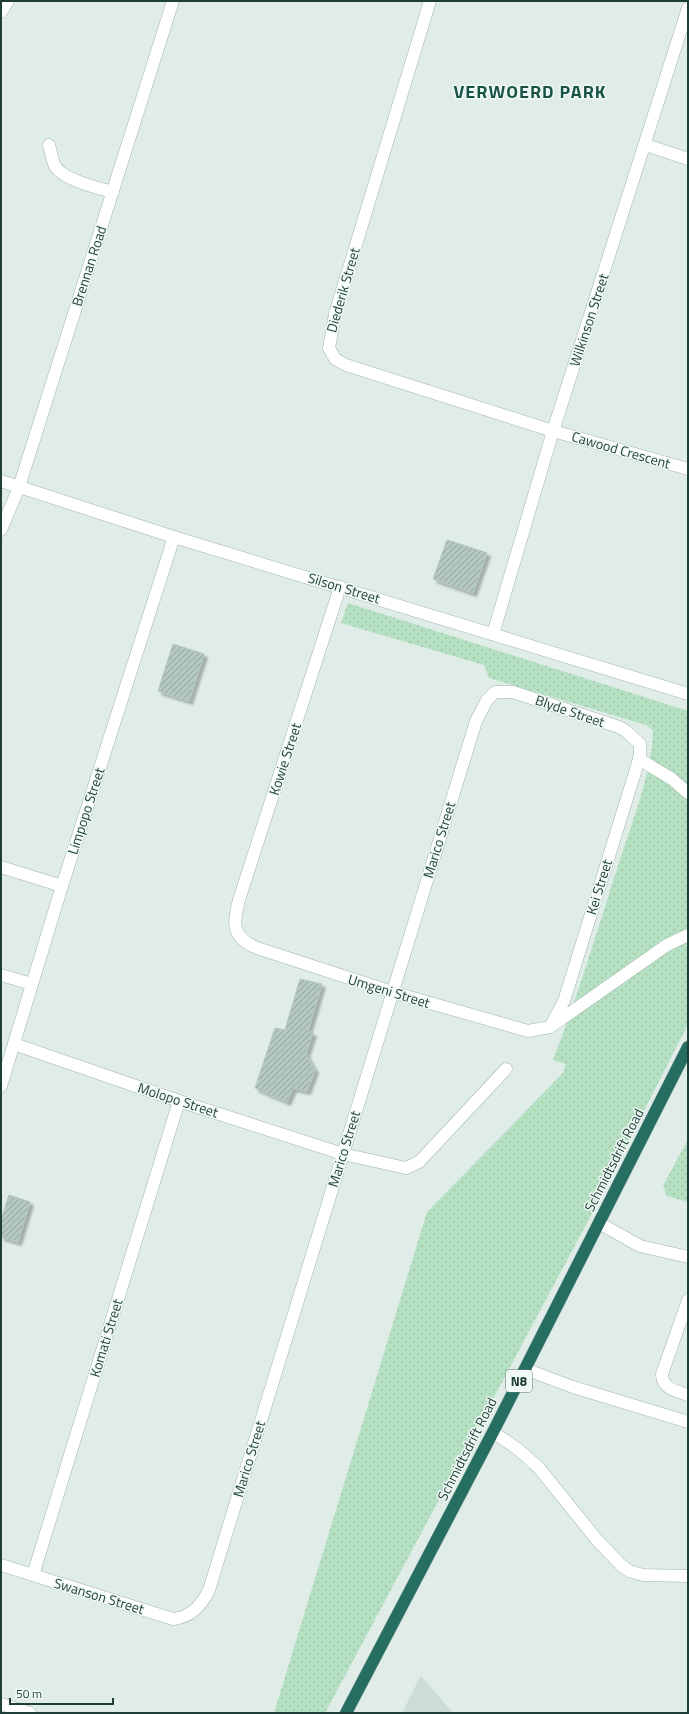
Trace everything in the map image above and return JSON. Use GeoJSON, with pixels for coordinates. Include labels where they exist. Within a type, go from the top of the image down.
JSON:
{"type":"FeatureCollection","features":[{"type":"Feature","properties":{"kind":"highway","name":"Schmidtsdrift Road"},"geometry":{"type":"LineString","coordinates":[[346,1713],[493,1432],[688,1047]]}},
{"type":"Feature","properties":{"kind":"street"},"geometry":{"type":"LineString","coordinates":[[1,12],[8,1]]}},
{"type":"Feature","properties":{"kind":"street","name":"Brennan Road"},"geometry":{"type":"LineString","coordinates":[[1,530],[19,487],[173,1]]}},
{"type":"Feature","properties":{"kind":"street","name":"Diederik Street"},"geometry":{"type":"LineString","coordinates":[[430,1],[335,314],[329,348],[335,359],[346,365],[553,431]]}},
{"type":"Feature","properties":{"kind":"street","name":"Wilkinson Street"},"geometry":{"type":"LineString","coordinates":[[493,634],[553,431],[646,145],[688,8]]}},
{"type":"Feature","properties":{"kind":"street"},"geometry":{"type":"LineString","coordinates":[[50,145],[55,166],[60,172],[90,185],[113,192]]}},
{"type":"Feature","properties":{"kind":"street"},"geometry":{"type":"LineString","coordinates":[[646,145],[688,159]]}},
{"type":"Feature","properties":{"kind":"street","name":"Cawood Crescent"},"geometry":{"type":"LineString","coordinates":[[553,431],[688,469]]}},
{"type":"Feature","properties":{"kind":"street","name":"Silson Street"},"geometry":{"type":"LineString","coordinates":[[1,481],[174,537],[688,694]]}},
{"type":"Feature","properties":{"kind":"street","name":"Limpopo Street"},"geometry":{"type":"LineString","coordinates":[[1,1086],[3,1071],[14,1044],[62,886],[174,537]]}},
{"type":"Feature","properties":{"kind":"street","name":"Kowie Street"},"geometry":{"type":"LineString","coordinates":[[236,931],[234,920],[239,900],[340,587]]}},
{"type":"Feature","properties":{"kind":"street","name":"Blyde Street"},"geometry":{"type":"LineString","coordinates":[[495,692],[513,692],[618,727],[626,731],[640,744]]}},
{"type":"Feature","properties":{"kind":"street","name":"Marico Street"},"geometry":{"type":"LineString","coordinates":[[196,1609],[209,1590],[476,721],[487,700],[495,692]]}},
{"type":"Feature","properties":{"kind":"street","name":"Kei Street"},"geometry":{"type":"LineString","coordinates":[[550,1027],[564,1001],[639,759],[640,744]]}},
{"type":"Feature","properties":{"kind":"street"},"geometry":{"type":"LineString","coordinates":[[639,759],[663,772],[688,793]]}},
{"type":"Feature","properties":{"kind":"street"},"geometry":{"type":"LineString","coordinates":[[1,868],[62,886]]}},
{"type":"Feature","properties":{"kind":"street","name":"Umgeni Street"},"geometry":{"type":"LineString","coordinates":[[236,931],[241,940],[257,948],[392,992],[528,1031],[550,1027]]}},
{"type":"Feature","properties":{"kind":"street"},"geometry":{"type":"LineString","coordinates":[[550,1027],[667,944],[688,934]]}},
{"type":"Feature","properties":{"kind":"street"},"geometry":{"type":"LineString","coordinates":[[1,974],[32,984]]}},
{"type":"Feature","properties":{"kind":"street","name":"Molopo Street"},"geometry":{"type":"LineString","coordinates":[[14,1044],[179,1101],[342,1154],[406,1168],[413,1166],[506,1069]]}},
{"type":"Feature","properties":{"kind":"street","name":"Komati Street"},"geometry":{"type":"LineString","coordinates":[[34,1575],[179,1101]]}},
{"type":"Feature","properties":{"kind":"street"},"geometry":{"type":"LineString","coordinates":[[599,1223],[640,1246],[688,1257]]}},
{"type":"Feature","properties":{"kind":"street"},"geometry":{"type":"LineString","coordinates":[[688,1300],[662,1374],[662,1379],[665,1385],[671,1389],[688,1395]]}},
{"type":"Feature","properties":{"kind":"street"},"geometry":{"type":"LineString","coordinates":[[525,1369],[573,1387],[688,1422]]}},
{"type":"Feature","properties":{"kind":"street"},"geometry":{"type":"LineString","coordinates":[[493,1432],[519,1450],[539,1468],[597,1540],[625,1569],[643,1575],[688,1576]]}},
{"type":"Feature","properties":{"kind":"street","name":"Swanson Street"},"geometry":{"type":"LineString","coordinates":[[1,1565],[173,1619],[184,1618],[196,1609]]}},
{"type":"Feature","properties":{"kind":"street"},"geometry":{"type":"LineString","coordinates":[[1,1704],[30,1713]]}},
{"type":"Feature","properties":{"kind":"shaded area"},"geometry":{"type":"Polygon","coordinates":[[[421,1676],[453,1713],[402,1713],[421,1676]]]}},
{"type":"Feature","properties":{"kind":"green space"},"geometry":{"type":"Polygon","coordinates":[[[348,603],[688,711],[688,1024],[596,1206],[325,1713],[274,1713],[427,1212],[563,1073],[566,1064],[553,1060],[579,988],[640,799],[652,747],[653,730],[646,725],[489,678],[484,665],[341,623],[348,603]]]}},
{"type":"Feature","properties":{"kind":"green space"},"geometry":{"type":"Polygon","coordinates":[[[688,1139],[688,1202],[667,1196],[663,1186],[688,1139]]]}},
{"type":"Feature","properties":{"kind":"building"},"geometry":{"type":"Polygon","coordinates":[[[447,540],[487,553],[473,593],[433,579],[447,540]]]}},
{"type":"Feature","properties":{"kind":"building"},"geometry":{"type":"Polygon","coordinates":[[[173,644],[204,654],[189,701],[158,691],[173,644]]]}},
{"type":"Feature","properties":{"kind":"building"},"geometry":{"type":"Polygon","coordinates":[[[300,979],[322,984],[308,1031],[313,1033],[306,1054],[315,1070],[307,1091],[293,1088],[287,1102],[255,1088],[275,1028],[285,1030],[300,979]]]}},
{"type":"Feature","properties":{"kind":"building"},"geometry":{"type":"Polygon","coordinates":[[[9,1195],[30,1202],[18,1242],[1,1237],[1,1220],[9,1195]]]}},
{"type":"Feature","properties":{"kind":"district","name":"VERWOERD PARK"},"geometry":{"type":"Point","coordinates":[530,92]}}]}
